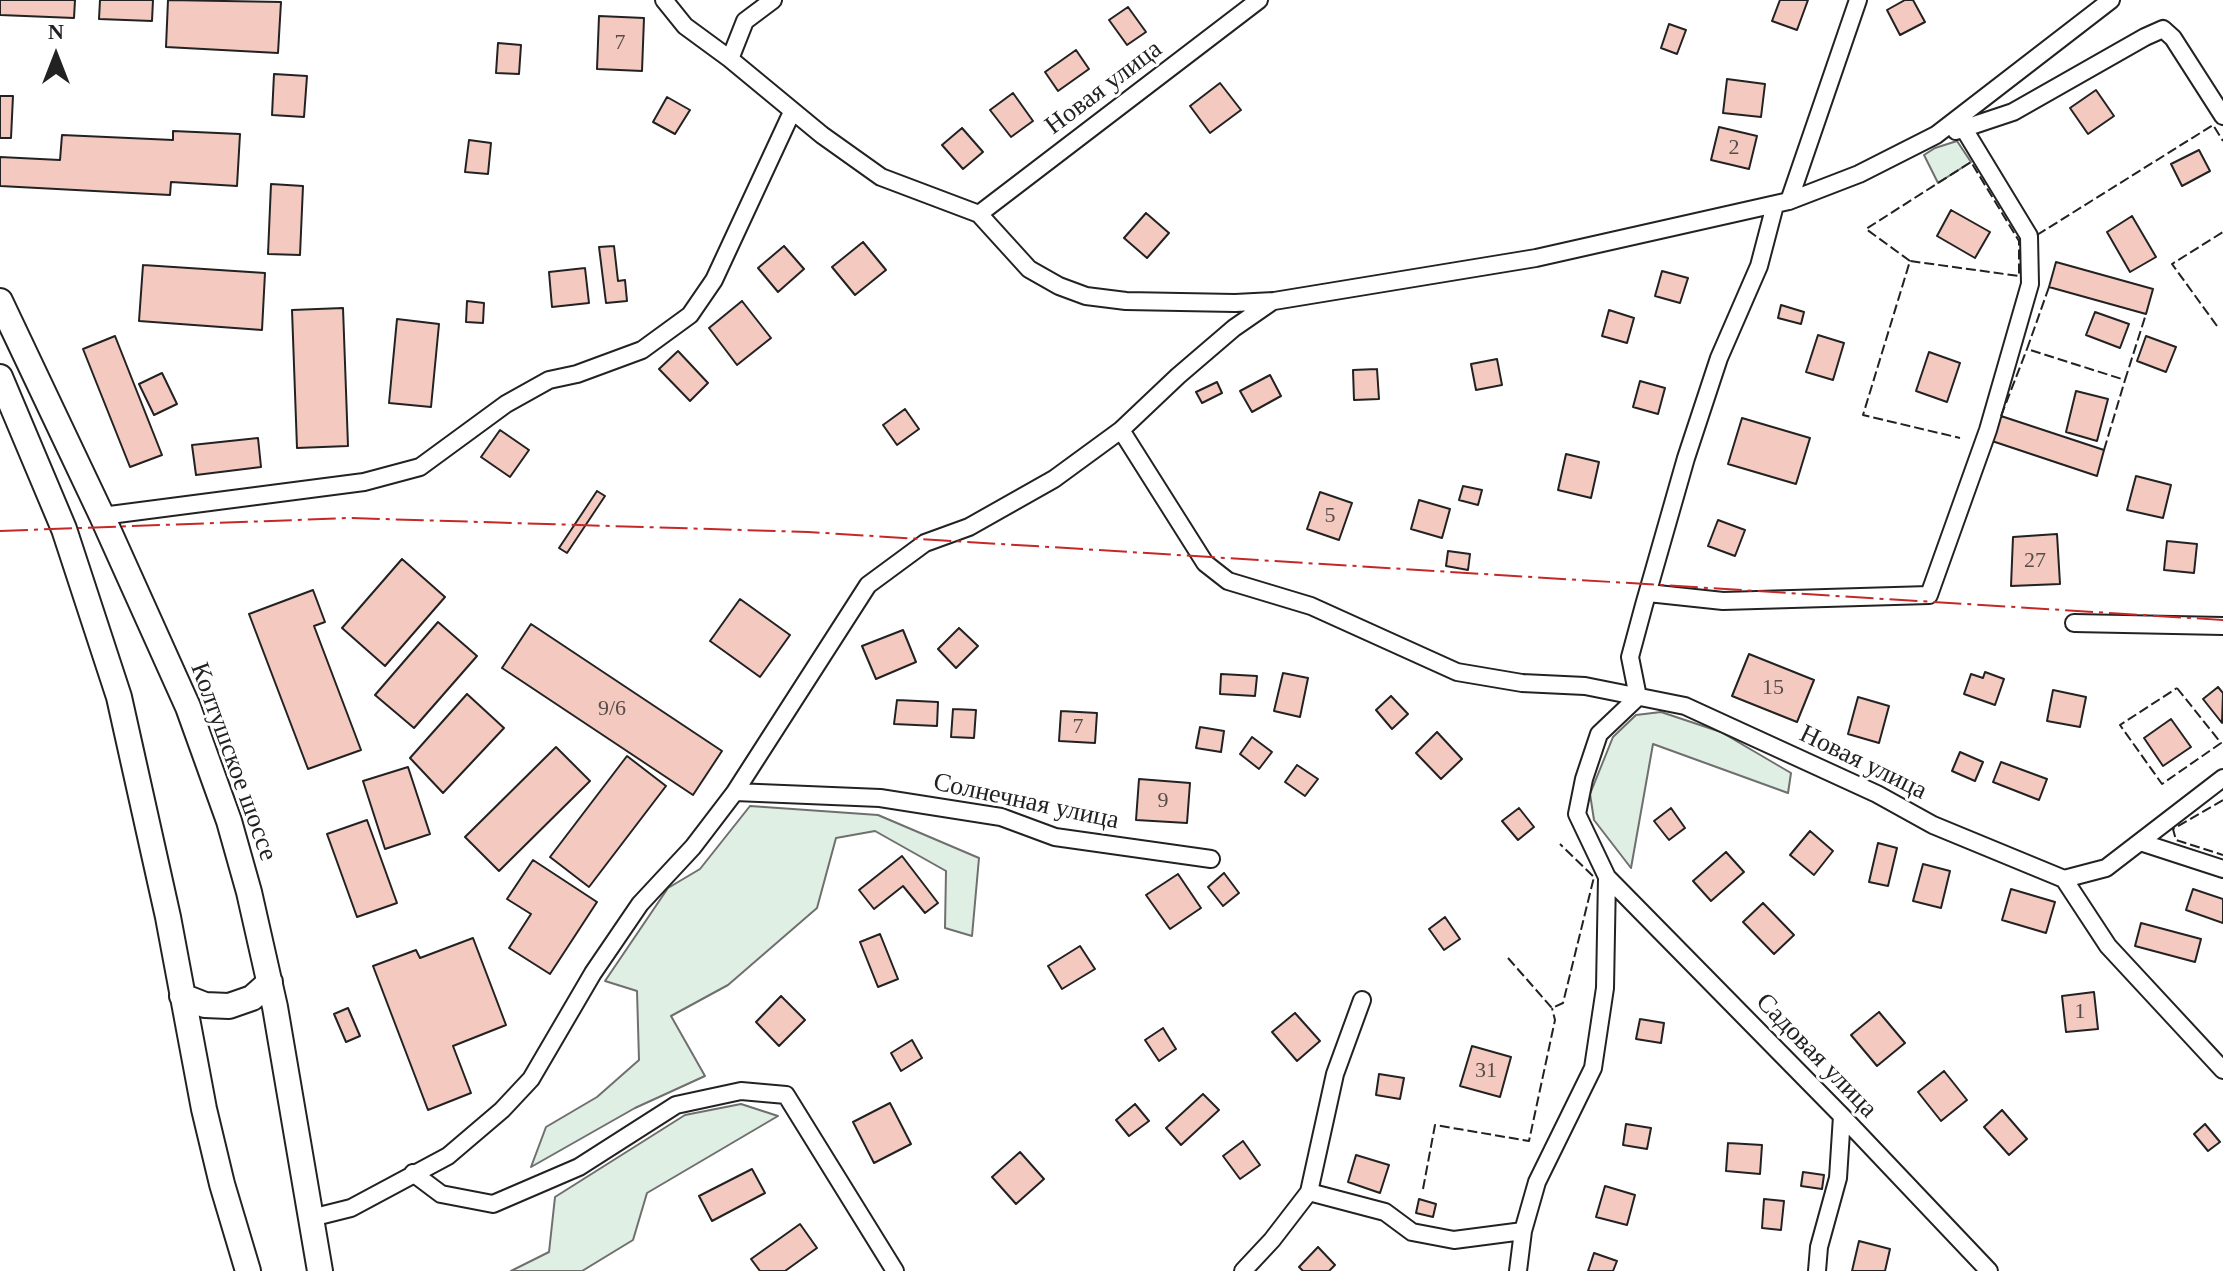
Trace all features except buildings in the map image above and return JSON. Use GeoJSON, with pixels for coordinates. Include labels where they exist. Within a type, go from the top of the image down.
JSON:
{"type":"FeatureCollection","features":[{"type":"Feature","properties":{"kind":"main road","name":"Колтушское шоссе"},"geometry":{"type":"LineString","coordinates":[[0,301],[188,707],[236,844],[270,982],[320,1271]]}},
{"type":"Feature","properties":{"kind":"main road"},"geometry":{"type":"LineString","coordinates":[[0,377],[64,529],[119,697],[146,811],[222,1184],[248,1271]]}},
{"type":"Feature","properties":{"kind":"main road"},"geometry":{"type":"LineString","coordinates":[[182,996],[205,1005],[229,1006],[252,998],[270,982]]}},
{"type":"Feature","properties":{"kind":"street"},"geometry":{"type":"LineString","coordinates":[[664,0],[685,26],[730,59],[792,112],[881,177],[979,214],[1029,269],[1059,286],[1086,296],[1126,301],[1274,301],[1536,258],[1782,203],[1859,174],[1936,135],[2111,0]]}},
{"type":"Feature","properties":{"kind":"street"},"geometry":{"type":"LineString","coordinates":[[730,59],[745,21],[773,0]]}},
{"type":"Feature","properties":{"kind":"street","name":"Новая улица"},"geometry":{"type":"LineString","coordinates":[[979,214],[1259,0]]}},
{"type":"Feature","properties":{"kind":"street"},"geometry":{"type":"LineString","coordinates":[[1518,1271],[1523,1231],[1537,1182],[1593,1068],[1605,988],[1607,877],[1577,814],[1584,779],[1599,734],[1638,697],[1630,657],[1691,444],[1719,358],[1759,266],[1858,0]]}},
{"type":"Feature","properties":{"kind":"street"},"geometry":{"type":"LineString","coordinates":[[1936,135],[2013,112],[2163,29],[2173,38],[2223,116]]}},
{"type":"Feature","properties":{"kind":"street"},"geometry":{"type":"LineString","coordinates":[[102,516],[350,484],[420,467],[506,404],[549,380],[577,374],[642,350],[690,315],[714,280],[792,112]]}},
{"type":"Feature","properties":{"kind":"street"},"geometry":{"type":"LineString","coordinates":[[1648,593],[1723,601],[1929,595],[1988,430],[2030,284],[2029,236],[1964,129]]}},
{"type":"Feature","properties":{"kind":"street"},"geometry":{"type":"LineString","coordinates":[[311,1218],[351,1208],[448,1156],[502,1110],[531,1079],[593,973],[640,904],[693,847],[735,792],[868,585],[925,543],[969,527],[1054,479],[1121,430],[1234,328],[1274,301]]}},
{"type":"Feature","properties":{"kind":"street","name":"Новая улица"},"geometry":{"type":"LineString","coordinates":[[1121,430],[1205,563],[1228,581],[1311,606],[1457,672],[1522,683],[1585,686],[1685,706],[1877,794],[1933,825],[2064,879]]}},
{"type":"Feature","properties":{"kind":"street"},"geometry":{"type":"LineString","coordinates":[[2074,623],[2223,626]]}},
{"type":"Feature","properties":{"kind":"street"},"geometry":{"type":"LineString","coordinates":[[2223,778],[2106,868],[2064,879],[2108,946],[2223,1070]]}},
{"type":"Feature","properties":{"kind":"street","name":"Солнечная улица"},"geometry":{"type":"LineString","coordinates":[[735,792],[880,798],[1001,817],[1055,837],[1211,859]]}},
{"type":"Feature","properties":{"kind":"street"},"geometry":{"type":"LineString","coordinates":[[2140,842],[2223,869]]}},
{"type":"Feature","properties":{"kind":"street","name":"Садовая улица"},"geometry":{"type":"LineString","coordinates":[[1607,877],[1989,1271]]}},
{"type":"Feature","properties":{"kind":"street"},"geometry":{"type":"LineString","coordinates":[[1243,1271],[1309,1192],[1335,1074],[1362,1000]]}},
{"type":"Feature","properties":{"kind":"street"},"geometry":{"type":"LineString","coordinates":[[413,1173],[441,1194],[493,1204],[579,1167],[676,1105],[741,1091],[786,1095],[895,1271]]}},
{"type":"Feature","properties":{"kind":"street"},"geometry":{"type":"LineString","coordinates":[[1817,1271],[1819,1247],[1838,1178],[1842,1116]]}},
{"type":"Feature","properties":{"kind":"street"},"geometry":{"type":"LineString","coordinates":[[1309,1192],[1385,1212],[1412,1232],[1454,1240],[1523,1231]]}},
{"type":"Feature","properties":{"kind":"green space"},"geometry":{"type":"Polygon","coordinates":[[[1957,141],[1971,162],[1938,183],[1924,155],[1957,141]]]}},
{"type":"Feature","properties":{"kind":"green space"},"geometry":{"type":"Polygon","coordinates":[[[1661,712],[1721,732],[1791,773],[1788,793],[1653,744],[1631,868],[1594,820],[1590,794],[1613,737],[1636,715],[1661,712]]]}},
{"type":"Feature","properties":{"kind":"green space"},"geometry":{"type":"Polygon","coordinates":[[[750,806],[878,815],[979,858],[972,936],[945,928],[946,871],[875,831],[836,838],[817,908],[728,985],[671,1016],[705,1076],[635,1108],[531,1167],[546,1127],[597,1097],[639,1060],[637,991],[605,981],[668,888],[700,869],[750,806]]]}},
{"type":"Feature","properties":{"kind":"green space"},"geometry":{"type":"Polygon","coordinates":[[[741,1104],[778,1116],[647,1193],[633,1240],[582,1271],[511,1271],[549,1252],[555,1197],[685,1115],[741,1104]]]}},
{"type":"Feature","properties":{"kind":"fence"},"geometry":{"type":"LineString","coordinates":[[2037,235],[2213,125],[2223,141]]}},
{"type":"Feature","properties":{"kind":"fence"},"geometry":{"type":"LineString","coordinates":[[1910,261],[1866,229],[1971,162],[2019,241],[2019,276],[1910,261],[1863,415],[1960,438]]}},
{"type":"Feature","properties":{"kind":"fence"},"geometry":{"type":"LineString","coordinates":[[2217,326],[2172,264],[2223,232]]}},
{"type":"Feature","properties":{"kind":"fence"},"geometry":{"type":"LineString","coordinates":[[2049,287],[2027,349],[2125,380],[2146,314]]}},
{"type":"Feature","properties":{"kind":"fence"},"geometry":{"type":"LineString","coordinates":[[2001,416],[2027,349]]}},
{"type":"Feature","properties":{"kind":"fence"},"geometry":{"type":"LineString","coordinates":[[2104,450],[2125,380]]}},
{"type":"Feature","properties":{"kind":"fence"},"geometry":{"type":"LineString","coordinates":[[2177,688],[2221,743],[2162,784],[2120,725],[2177,688]]}},
{"type":"Feature","properties":{"kind":"fence"},"geometry":{"type":"LineString","coordinates":[[2223,800],[2173,829],[2176,840],[2223,855]]}},
{"type":"Feature","properties":{"kind":"fence"},"geometry":{"type":"LineString","coordinates":[[1508,958],[1552,1008],[1563,1003],[1594,877],[1560,844]]}},
{"type":"Feature","properties":{"kind":"fence"},"geometry":{"type":"LineString","coordinates":[[1423,1189],[1435,1125],[1529,1141],[1555,1020],[1552,1008]]}},
{"type":"Feature","properties":{"kind":"power"},"geometry":{"type":"LineString","coordinates":[[0,531],[349,518],[808,532],[2223,620]]}}]}
